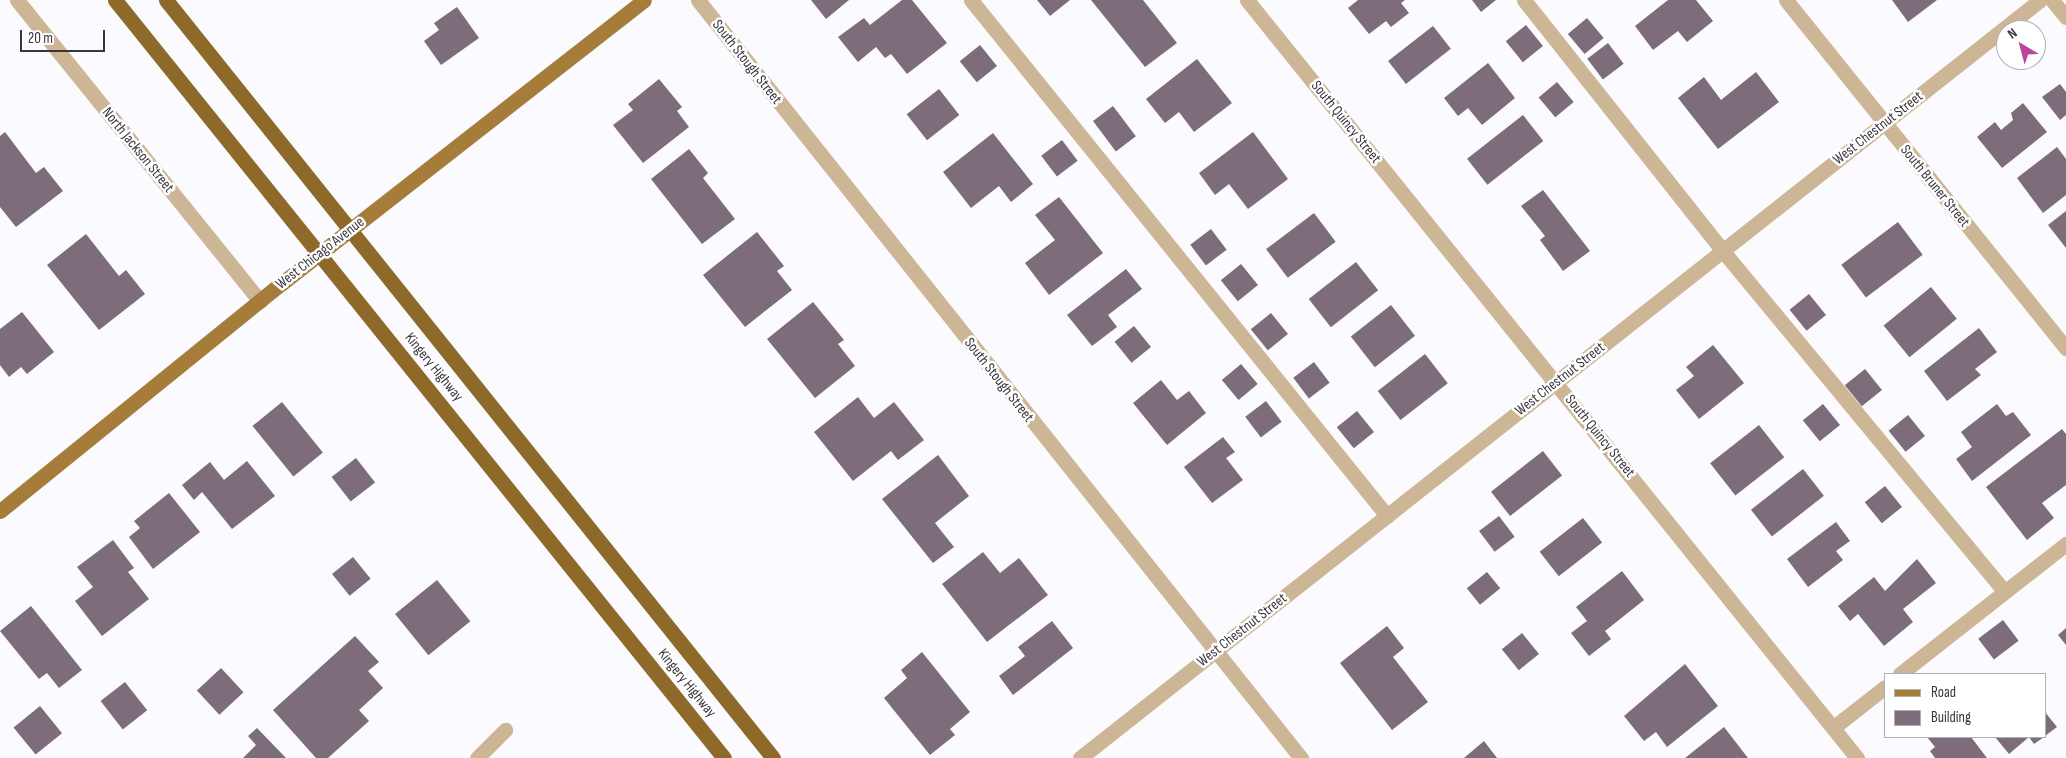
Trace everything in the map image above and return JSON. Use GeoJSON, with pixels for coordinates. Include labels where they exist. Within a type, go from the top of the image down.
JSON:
{"type":"FeatureCollection","features":[{"type":"Feature","properties":{"kind":"highway","name":"Kingery Highway"},"geometry":{"type":"LineString","coordinates":[[115,0],[724,758]]}},
{"type":"Feature","properties":{"kind":"highway","name":"Kingery Highway"},"geometry":{"type":"LineString","coordinates":[[166,0],[773,758]]}},
{"type":"Feature","properties":{"kind":"main road","name":"West Chicago Avenue"},"geometry":{"type":"LineString","coordinates":[[0,511],[282,283],[644,0]]}},
{"type":"Feature","properties":{"kind":"street","name":"North Jackson Street"},"geometry":{"type":"LineString","coordinates":[[17,0],[260,301]]}},
{"type":"Feature","properties":{"kind":"street","name":"South Stough Street"},"geometry":{"type":"LineString","coordinates":[[698,0],[1301,758]]}},
{"type":"Feature","properties":{"kind":"street"},"geometry":{"type":"LineString","coordinates":[[971,0],[1387,516]]}},
{"type":"Feature","properties":{"kind":"street","name":"South Quincy Street"},"geometry":{"type":"LineString","coordinates":[[1247,0],[1556,381],[1857,758]]}},
{"type":"Feature","properties":{"kind":"street"},"geometry":{"type":"LineString","coordinates":[[1524,0],[1722,250],[2004,591]]}},
{"type":"Feature","properties":{"kind":"street","name":"South Bruner Street"},"geometry":{"type":"LineString","coordinates":[[1786,0],[2066,348]]}},
{"type":"Feature","properties":{"kind":"street","name":"West Chestnut Street"},"geometry":{"type":"LineString","coordinates":[[1080,758],[2040,0]]}},
{"type":"Feature","properties":{"kind":"street"},"geometry":{"type":"LineString","coordinates":[[2052,0],[2066,18]]}},
{"type":"Feature","properties":{"kind":"street"},"geometry":{"type":"LineString","coordinates":[[1901,673],[2066,544]]}},
{"type":"Feature","properties":{"kind":"street"},"geometry":{"type":"LineString","coordinates":[[1834,727],[1884,688]]}},
{"type":"Feature","properties":{"kind":"street"},"geometry":{"type":"LineString","coordinates":[[477,758],[506,730]]}},
{"type":"Feature","properties":{"kind":"building"},"geometry":{"type":"Polygon","coordinates":[[[811,0],[849,0],[826,19],[811,0]]]}},
{"type":"Feature","properties":{"kind":"building"},"geometry":{"type":"Polygon","coordinates":[[[902,0],[912,0],[947,43],[907,74],[891,54],[885,58],[876,47],[858,62],[838,37],[864,18],[870,25],[902,0]]]}},
{"type":"Feature","properties":{"kind":"building"},"geometry":{"type":"Polygon","coordinates":[[[1037,0],[1070,0],[1050,16],[1037,0]]]}},
{"type":"Feature","properties":{"kind":"building"},"geometry":{"type":"Polygon","coordinates":[[[1091,0],[1143,0],[1177,43],[1145,67],[1091,0]]]}},
{"type":"Feature","properties":{"kind":"building"},"geometry":{"type":"Polygon","coordinates":[[[1358,0],[1405,0],[1401,3],[1409,13],[1391,27],[1386,21],[1369,34],[1348,8],[1358,0]]]}},
{"type":"Feature","properties":{"kind":"building"},"geometry":{"type":"Polygon","coordinates":[[[1472,0],[1496,0],[1481,12],[1472,0]]]}},
{"type":"Feature","properties":{"kind":"building"},"geometry":{"type":"Polygon","coordinates":[[[1668,0],[1696,0],[1713,21],[1687,42],[1678,31],[1653,50],[1635,26],[1668,0]]]}},
{"type":"Feature","properties":{"kind":"building"},"geometry":{"type":"Polygon","coordinates":[[[1892,0],[1937,0],[1908,22],[1892,0]]]}},
{"type":"Feature","properties":{"kind":"building"},"geometry":{"type":"Polygon","coordinates":[[[457,7],[479,38],[441,65],[424,41],[439,30],[434,23],[457,7]]]}},
{"type":"Feature","properties":{"kind":"building"},"geometry":{"type":"Polygon","coordinates":[[[1587,18],[1604,38],[1585,54],[1568,34],[1587,18]]]}},
{"type":"Feature","properties":{"kind":"building"},"geometry":{"type":"Polygon","coordinates":[[[1526,25],[1543,46],[1523,62],[1506,41],[1526,25]]]}},
{"type":"Feature","properties":{"kind":"building"},"geometry":{"type":"Polygon","coordinates":[[[1433,26],[1451,49],[1406,84],[1388,61],[1433,26]]]}},
{"type":"Feature","properties":{"kind":"building"},"geometry":{"type":"Polygon","coordinates":[[[1608,43],[1624,64],[1603,79],[1587,59],[1608,43]]]}},
{"type":"Feature","properties":{"kind":"building"},"geometry":{"type":"Polygon","coordinates":[[[980,45],[997,66],[977,82],[960,61],[980,45]]]}},
{"type":"Feature","properties":{"kind":"building"},"geometry":{"type":"Polygon","coordinates":[[[1197,59],[1232,103],[1194,132],[1179,112],[1165,123],[1146,99],[1197,59]]]}},
{"type":"Feature","properties":{"kind":"building"},"geometry":{"type":"Polygon","coordinates":[[[1488,63],[1515,98],[1482,125],[1468,108],[1458,116],[1444,98],[1488,63]]]}},
{"type":"Feature","properties":{"kind":"building"},"geometry":{"type":"Polygon","coordinates":[[[1756,72],[1779,102],[1718,149],[1678,98],[1704,77],[1721,100],[1756,72]]]}},
{"type":"Feature","properties":{"kind":"building"},"geometry":{"type":"Polygon","coordinates":[[[659,79],[682,107],[677,111],[689,127],[643,163],[613,125],[633,110],[628,104],[659,79]]]}},
{"type":"Feature","properties":{"kind":"building"},"geometry":{"type":"Polygon","coordinates":[[[1557,82],[1574,102],[1555,117],[1539,97],[1557,82]]]}},
{"type":"Feature","properties":{"kind":"building"},"geometry":{"type":"Polygon","coordinates":[[[2060,84],[2066,92],[2066,115],[2060,120],[2042,97],[2060,84]]]}},
{"type":"Feature","properties":{"kind":"building"},"geometry":{"type":"Polygon","coordinates":[[[939,89],[959,115],[927,140],[907,114],[939,89]]]}},
{"type":"Feature","properties":{"kind":"building"},"geometry":{"type":"Polygon","coordinates":[[[2023,103],[2047,132],[2002,168],[1977,137],[1995,122],[2001,130],[2013,120],[2011,113],[2023,103]]]}},
{"type":"Feature","properties":{"kind":"building"},"geometry":{"type":"Polygon","coordinates":[[[1113,106],[1136,136],[1116,151],[1093,121],[1113,106]]]}},
{"type":"Feature","properties":{"kind":"building"},"geometry":{"type":"Polygon","coordinates":[[[1523,115],[1543,141],[1487,185],[1467,159],[1523,115]]]}},
{"type":"Feature","properties":{"kind":"building"},"geometry":{"type":"Polygon","coordinates":[[[5,132],[36,173],[44,167],[63,191],[16,227],[0,207],[0,136],[5,132]]]}},
{"type":"Feature","properties":{"kind":"building"},"geometry":{"type":"Polygon","coordinates":[[[1253,132],[1288,179],[1248,209],[1229,184],[1215,195],[1199,173],[1253,132]]]}},
{"type":"Feature","properties":{"kind":"building"},"geometry":{"type":"Polygon","coordinates":[[[993,133],[1033,184],[1011,202],[999,186],[971,208],[943,172],[993,133]]]}},
{"type":"Feature","properties":{"kind":"building"},"geometry":{"type":"Polygon","coordinates":[[[1062,140],[1078,161],[1057,176],[1041,156],[1062,140]]]}},
{"type":"Feature","properties":{"kind":"building"},"geometry":{"type":"Polygon","coordinates":[[[2057,147],[2066,159],[2066,195],[2043,213],[2017,178],[2057,147]]]}},
{"type":"Feature","properties":{"kind":"building"},"geometry":{"type":"Polygon","coordinates":[[[689,149],[708,173],[703,178],[735,219],[702,244],[651,179],[689,149]]]}},
{"type":"Feature","properties":{"kind":"building"},"geometry":{"type":"Polygon","coordinates":[[[1543,190],[1590,251],[1563,271],[1540,240],[1545,236],[1521,206],[1543,190]]]}},
{"type":"Feature","properties":{"kind":"building"},"geometry":{"type":"Polygon","coordinates":[[[1059,197],[1103,253],[1049,295],[1025,263],[1055,240],[1035,215],[1059,197]]]}},
{"type":"Feature","properties":{"kind":"building"},"geometry":{"type":"Polygon","coordinates":[[[2066,211],[2066,248],[2048,225],[2066,211]]]}},
{"type":"Feature","properties":{"kind":"building"},"geometry":{"type":"Polygon","coordinates":[[[1314,213],[1336,242],[1288,278],[1266,249],[1314,213]]]}},
{"type":"Feature","properties":{"kind":"building"},"geometry":{"type":"Polygon","coordinates":[[[1898,222],[1923,255],[1866,297],[1841,265],[1898,222]]]}},
{"type":"Feature","properties":{"kind":"building"},"geometry":{"type":"Polygon","coordinates":[[[1211,229],[1227,250],[1206,265],[1190,245],[1211,229]]]}},
{"type":"Feature","properties":{"kind":"building"},"geometry":{"type":"Polygon","coordinates":[[[757,232],[784,266],[777,271],[792,290],[745,327],[703,275],[757,232]]]}},
{"type":"Feature","properties":{"kind":"building"},"geometry":{"type":"Polygon","coordinates":[[[86,234],[119,276],[126,270],[145,294],[99,330],[47,265],[86,234]]]}},
{"type":"Feature","properties":{"kind":"building"},"geometry":{"type":"Polygon","coordinates":[[[1356,262],[1378,290],[1331,327],[1309,299],[1356,262]]]}},
{"type":"Feature","properties":{"kind":"building"},"geometry":{"type":"Polygon","coordinates":[[[1241,264],[1258,285],[1238,301],[1221,280],[1241,264]]]}},
{"type":"Feature","properties":{"kind":"building"},"geometry":{"type":"Polygon","coordinates":[[[1126,269],[1142,289],[1108,315],[1117,327],[1092,346],[1067,315],[1126,269]]]}},
{"type":"Feature","properties":{"kind":"building"},"geometry":{"type":"Polygon","coordinates":[[[1931,287],[1957,319],[1909,357],[1884,325],[1931,287]]]}},
{"type":"Feature","properties":{"kind":"building"},"geometry":{"type":"Polygon","coordinates":[[[1809,294],[1826,315],[1807,331],[1790,310],[1809,294]]]}},
{"type":"Feature","properties":{"kind":"building"},"geometry":{"type":"Polygon","coordinates":[[[813,302],[844,340],[838,344],[855,366],[815,398],[767,339],[813,302]]]}},
{"type":"Feature","properties":{"kind":"building"},"geometry":{"type":"Polygon","coordinates":[[[1391,305],[1415,336],[1375,367],[1351,336],[1391,305]]]}},
{"type":"Feature","properties":{"kind":"building"},"geometry":{"type":"Polygon","coordinates":[[[22,312],[54,352],[27,374],[21,367],[9,377],[0,365],[0,329],[22,312]]]}},
{"type":"Feature","properties":{"kind":"building"},"geometry":{"type":"Polygon","coordinates":[[[1271,313],[1288,334],[1268,350],[1251,329],[1271,313]]]}},
{"type":"Feature","properties":{"kind":"building"},"geometry":{"type":"Polygon","coordinates":[[[1134,326],[1151,347],[1132,363],[1115,342],[1134,326]]]}},
{"type":"Feature","properties":{"kind":"building"},"geometry":{"type":"Polygon","coordinates":[[[1979,328],[1997,352],[1975,369],[1981,375],[1947,401],[1924,371],[1979,328]]]}},
{"type":"Feature","properties":{"kind":"building"},"geometry":{"type":"Polygon","coordinates":[[[1713,345],[1744,383],[1699,419],[1676,390],[1694,376],[1686,367],[1713,345]]]}},
{"type":"Feature","properties":{"kind":"building"},"geometry":{"type":"Polygon","coordinates":[[[1425,354],[1448,383],[1400,420],[1378,391],[1425,354]]]}},
{"type":"Feature","properties":{"kind":"building"},"geometry":{"type":"Polygon","coordinates":[[[1314,362],[1330,383],[1309,398],[1293,378],[1314,362]]]}},
{"type":"Feature","properties":{"kind":"building"},"geometry":{"type":"Polygon","coordinates":[[[1241,364],[1258,384],[1239,400],[1222,380],[1241,364]]]}},
{"type":"Feature","properties":{"kind":"building"},"geometry":{"type":"Polygon","coordinates":[[[1865,369],[1882,390],[1862,406],[1845,385],[1865,369]]]}},
{"type":"Feature","properties":{"kind":"building"},"geometry":{"type":"Polygon","coordinates":[[[1161,380],[1177,400],[1189,391],[1206,413],[1167,445],[1133,403],[1161,380]]]}},
{"type":"Feature","properties":{"kind":"building"},"geometry":{"type":"Polygon","coordinates":[[[858,397],[874,418],[894,402],[924,440],[898,460],[891,451],[853,481],[814,432],[858,397]]]}},
{"type":"Feature","properties":{"kind":"building"},"geometry":{"type":"Polygon","coordinates":[[[1266,401],[1282,422],[1261,437],[1245,417],[1266,401]]]}},
{"type":"Feature","properties":{"kind":"building"},"geometry":{"type":"Polygon","coordinates":[[[282,402],[323,453],[293,476],[252,426],[282,402]]]}},
{"type":"Feature","properties":{"kind":"building"},"geometry":{"type":"Polygon","coordinates":[[[1823,404],[1840,425],[1820,441],[1803,420],[1823,404]]]}},
{"type":"Feature","properties":{"kind":"building"},"geometry":{"type":"Polygon","coordinates":[[[1997,404],[2006,416],[2013,412],[2031,435],[1972,481],[1956,459],[1972,447],[1961,432],[1997,404]]]}},
{"type":"Feature","properties":{"kind":"building"},"geometry":{"type":"Polygon","coordinates":[[[1357,411],[1374,432],[1354,448],[1337,427],[1357,411]]]}},
{"type":"Feature","properties":{"kind":"building"},"geometry":{"type":"Polygon","coordinates":[[[1908,415],[1925,436],[1906,452],[1889,431],[1908,415]]]}},
{"type":"Feature","properties":{"kind":"building"},"geometry":{"type":"Polygon","coordinates":[[[1759,425],[1784,457],[1735,495],[1710,463],[1759,425]]]}},
{"type":"Feature","properties":{"kind":"building"},"geometry":{"type":"Polygon","coordinates":[[[2062,429],[2066,434],[2066,485],[2042,503],[2054,518],[2027,540],[1986,487],[2062,429]]]}},
{"type":"Feature","properties":{"kind":"building"},"geometry":{"type":"Polygon","coordinates":[[[1223,437],[1235,452],[1226,458],[1243,480],[1212,503],[1184,467],[1223,437]]]}},
{"type":"Feature","properties":{"kind":"building"},"geometry":{"type":"Polygon","coordinates":[[[1543,451],[1562,475],[1510,516],[1491,492],[1543,451]]]}},
{"type":"Feature","properties":{"kind":"building"},"geometry":{"type":"Polygon","coordinates":[[[938,455],[969,496],[935,523],[954,547],[933,563],[882,499],[938,455]]]}},
{"type":"Feature","properties":{"kind":"building"},"geometry":{"type":"Polygon","coordinates":[[[356,458],[375,482],[351,502],[332,477],[356,458]]]}},
{"type":"Feature","properties":{"kind":"building"},"geometry":{"type":"Polygon","coordinates":[[[247,461],[275,496],[232,529],[202,492],[194,500],[182,485],[210,462],[224,480],[247,461]]]}},
{"type":"Feature","properties":{"kind":"building"},"geometry":{"type":"Polygon","coordinates":[[[1803,469],[1824,496],[1772,536],[1751,510],[1803,469]]]}},
{"type":"Feature","properties":{"kind":"building"},"geometry":{"type":"Polygon","coordinates":[[[1885,486],[1902,507],[1882,523],[1865,502],[1885,486]]]}},
{"type":"Feature","properties":{"kind":"building"},"geometry":{"type":"Polygon","coordinates":[[[169,493],[200,532],[153,569],[129,537],[140,528],[134,521],[169,493]]]}},
{"type":"Feature","properties":{"kind":"building"},"geometry":{"type":"Polygon","coordinates":[[[1499,516],[1515,537],[1495,552],[1479,531],[1499,516]]]}},
{"type":"Feature","properties":{"kind":"building"},"geometry":{"type":"Polygon","coordinates":[[[1583,518],[1602,542],[1559,576],[1540,552],[1583,518]]]}},
{"type":"Feature","properties":{"kind":"building"},"geometry":{"type":"Polygon","coordinates":[[[1836,522],[1850,541],[1836,551],[1843,560],[1808,587],[1787,559],[1836,522]]]}},
{"type":"Feature","properties":{"kind":"building"},"geometry":{"type":"Polygon","coordinates":[[[113,540],[134,568],[128,572],[149,599],[102,636],[75,601],[93,587],[77,567],[113,540]]]}},
{"type":"Feature","properties":{"kind":"building"},"geometry":{"type":"Polygon","coordinates":[[[983,552],[1000,573],[1019,558],[1048,595],[987,642],[942,584],[983,552]]]}},
{"type":"Feature","properties":{"kind":"building"},"geometry":{"type":"Polygon","coordinates":[[[353,557],[371,579],[350,596],[332,574],[353,557]]]}},
{"type":"Feature","properties":{"kind":"building"},"geometry":{"type":"Polygon","coordinates":[[[1917,559],[1936,583],[1903,609],[1913,622],[1884,646],[1858,614],[1850,621],[1838,606],[1874,577],[1885,591],[1917,559]]]}},
{"type":"Feature","properties":{"kind":"building"},"geometry":{"type":"Polygon","coordinates":[[[1622,571],[1644,600],[1605,631],[1611,639],[1589,656],[1571,633],[1587,621],[1576,607],[1622,571]]]}},
{"type":"Feature","properties":{"kind":"building"},"geometry":{"type":"Polygon","coordinates":[[[1487,572],[1500,588],[1480,605],[1467,588],[1487,572]]]}},
{"type":"Feature","properties":{"kind":"building"},"geometry":{"type":"Polygon","coordinates":[[[437,580],[470,621],[428,655],[395,614],[437,580]]]}},
{"type":"Feature","properties":{"kind":"building"},"geometry":{"type":"Polygon","coordinates":[[[31,606],[82,670],[59,688],[47,673],[39,679],[0,631],[31,606]]]}},
{"type":"Feature","properties":{"kind":"building"},"geometry":{"type":"Polygon","coordinates":[[[2003,620],[2019,641],[1994,659],[1978,639],[2003,620]]]}},
{"type":"Feature","properties":{"kind":"building"},"geometry":{"type":"Polygon","coordinates":[[[1052,621],[1073,648],[1013,695],[999,676],[1025,656],[1018,647],[1052,621]]]}},
{"type":"Feature","properties":{"kind":"building"},"geometry":{"type":"Polygon","coordinates":[[[1387,626],[1404,648],[1393,657],[1428,702],[1392,730],[1340,663],[1387,626]]]}},
{"type":"Feature","properties":{"kind":"building"},"geometry":{"type":"Polygon","coordinates":[[[2066,628],[2066,645],[2058,635],[2066,628]]]}},
{"type":"Feature","properties":{"kind":"building"},"geometry":{"type":"Polygon","coordinates":[[[1522,633],[1539,654],[1519,670],[1502,649],[1522,633]]]}},
{"type":"Feature","properties":{"kind":"building"},"geometry":{"type":"Polygon","coordinates":[[[355,636],[379,662],[368,671],[383,688],[359,710],[369,721],[328,758],[316,758],[273,710],[355,636]]]}},
{"type":"Feature","properties":{"kind":"building"},"geometry":{"type":"Polygon","coordinates":[[[922,652],[970,712],[950,729],[955,735],[930,755],[884,698],[907,678],[901,670],[922,652]]]}},
{"type":"Feature","properties":{"kind":"building"},"geometry":{"type":"Polygon","coordinates":[[[1685,664],[1718,706],[1667,747],[1656,732],[1644,741],[1624,716],[1685,664]]]}},
{"type":"Feature","properties":{"kind":"building"},"geometry":{"type":"Polygon","coordinates":[[[221,668],[244,692],[219,715],[197,691],[221,668]]]}},
{"type":"Feature","properties":{"kind":"building"},"geometry":{"type":"Polygon","coordinates":[[[125,682],[147,710],[123,729],[101,701],[125,682]]]}},
{"type":"Feature","properties":{"kind":"building"},"geometry":{"type":"Polygon","coordinates":[[[40,706],[62,733],[36,755],[14,727],[40,706]]]}},
{"type":"Feature","properties":{"kind":"building"},"geometry":{"type":"Polygon","coordinates":[[[2046,713],[2057,727],[2046,735],[2046,713]]]}},
{"type":"Feature","properties":{"kind":"building"},"geometry":{"type":"Polygon","coordinates":[[[1724,727],[1748,758],[1685,758],[1724,727]]]}},
{"type":"Feature","properties":{"kind":"building"},"geometry":{"type":"Polygon","coordinates":[[[257,728],[286,758],[243,758],[256,745],[248,736],[257,728]]]}},
{"type":"Feature","properties":{"kind":"building"},"geometry":{"type":"Polygon","coordinates":[[[1928,738],[1972,738],[1987,758],[1935,758],[1930,751],[1935,747],[1928,738]]]}},
{"type":"Feature","properties":{"kind":"building"},"geometry":{"type":"Polygon","coordinates":[[[1996,738],[2028,738],[2009,754],[1996,738]]]}},
{"type":"Feature","properties":{"kind":"building"},"geometry":{"type":"Polygon","coordinates":[[[2030,738],[2043,738],[2034,744],[2030,738]]]}},
{"type":"Feature","properties":{"kind":"building"},"geometry":{"type":"Polygon","coordinates":[[[1484,741],[1497,758],[1464,758],[1484,741]]]}}]}
